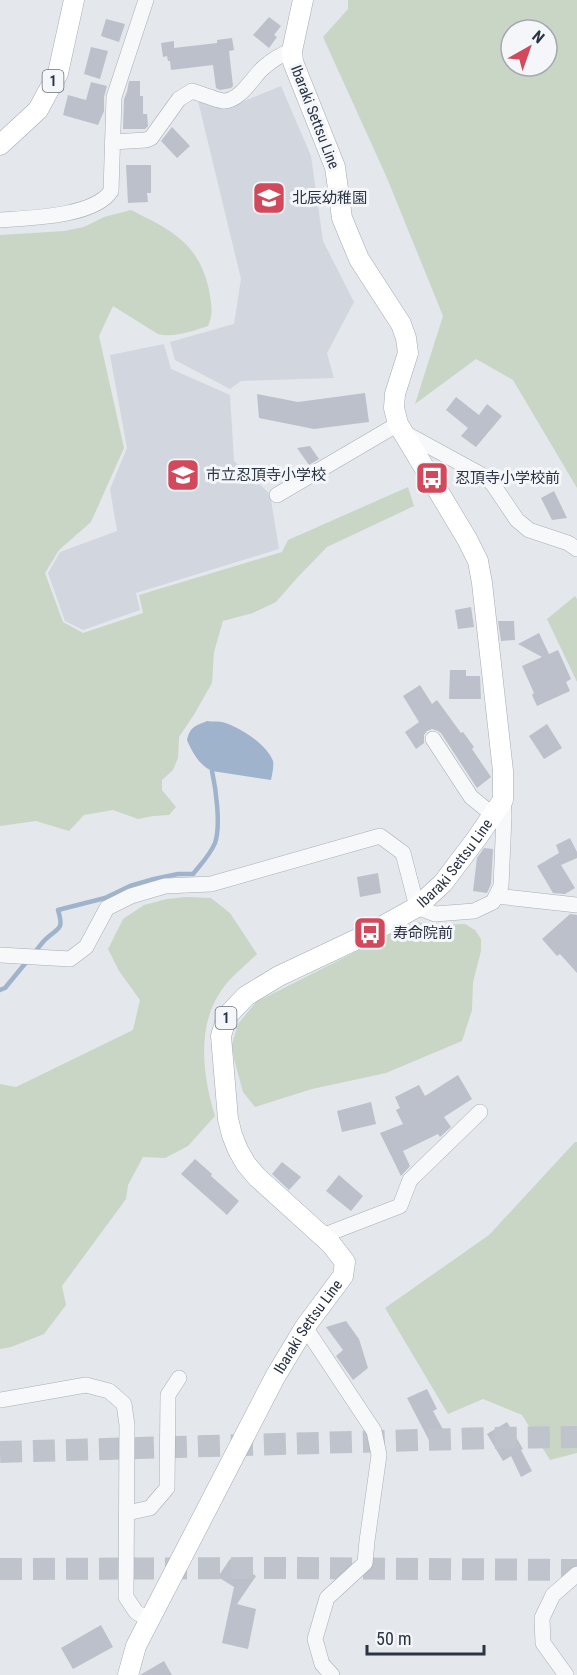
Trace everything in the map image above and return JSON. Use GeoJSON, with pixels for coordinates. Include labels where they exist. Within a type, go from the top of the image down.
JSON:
{"type":"FeatureCollection","features":[{"type":"Feature","properties":{"kind":"main road","name":"1"},"geometry":{"type":"LineString","coordinates":[[0,145],[38,110],[58,73],[74,0]]}},
{"type":"Feature","properties":{"kind":"main road","name":"Ibaraki Settsu Line"},"geometry":{"type":"LineString","coordinates":[[128,1675],[136,1646],[275,1377],[305,1327],[343,1276],[345,1262],[331,1244],[257,1177],[238,1150],[228,1119],[221,1036],[227,1016],[246,996],[279,976],[370,933],[417,907],[443,882],[498,807],[503,771],[478,561],[462,529],[401,429],[394,408],[395,394],[408,353],[406,338],[401,324],[359,259],[342,218],[335,166],[294,62],[292,51],[303,0]]}},
{"type":"Feature","properties":{"kind":"street"},"geometry":{"type":"LineString","coordinates":[[0,220],[61,215],[92,206],[111,191],[114,97],[146,0]]}},
{"type":"Feature","properties":{"kind":"street"},"geometry":{"type":"LineString","coordinates":[[112,142],[151,138],[178,99],[192,91],[220,101],[234,99],[264,67],[282,54],[292,51]]}},
{"type":"Feature","properties":{"kind":"street"},"geometry":{"type":"LineString","coordinates":[[277,495],[401,429],[492,483],[518,520],[529,530],[568,543],[577,549]]}},
{"type":"Feature","properties":{"kind":"street"},"geometry":{"type":"LineString","coordinates":[[0,955],[70,958],[86,947],[107,908],[131,896],[165,886],[211,884],[380,836],[403,853],[417,907],[435,914],[474,911],[493,902],[501,886],[504,816],[498,807],[471,797],[433,739]]}},
{"type":"Feature","properties":{"kind":"street"},"geometry":{"type":"LineString","coordinates":[[496,896],[577,905]]}},
{"type":"Feature","properties":{"kind":"street"},"geometry":{"type":"LineString","coordinates":[[322,1236],[399,1206],[410,1180],[480,1112]]}},
{"type":"Feature","properties":{"kind":"street"},"geometry":{"type":"LineString","coordinates":[[305,1327],[374,1431],[379,1455],[365,1563],[327,1598],[315,1639],[322,1664],[332,1675]]}},
{"type":"Feature","properties":{"kind":"street"},"geometry":{"type":"LineString","coordinates":[[127,1513],[150,1508],[167,1488],[168,1395],[179,1378]]}},
{"type":"Feature","properties":{"kind":"street"},"geometry":{"type":"LineString","coordinates":[[0,1400],[86,1385],[110,1391],[124,1404],[127,1425],[126,1597],[136,1612],[149,1620]]}},
{"type":"Feature","properties":{"kind":"street"},"geometry":{"type":"LineString","coordinates":[[566,1675],[543,1643],[542,1618],[553,1595],[577,1574]]}},
{"type":"Feature","properties":{"kind":"shaded area","name":"北辰幼稚園"},"geometry":{"type":"Polygon","coordinates":[[[281,86],[311,156],[323,241],[354,302],[327,353],[334,378],[241,381],[230,389],[175,360],[170,342],[234,324],[241,279],[198,101],[227,108],[281,86]]]}},
{"type":"Feature","properties":{"kind":"shaded area","name":"市立忍頂寺小学校"},"geometry":{"type":"Polygon","coordinates":[[[164,344],[171,369],[230,395],[234,461],[270,494],[279,549],[136,593],[140,610],[83,630],[65,621],[48,573],[60,552],[117,531],[110,489],[127,448],[110,355],[164,344]]]}},
{"type":"Feature","properties":{"kind":"green space"},"geometry":{"type":"Polygon","coordinates":[[[348,0],[577,0],[577,488],[513,380],[476,359],[415,404],[443,316],[387,178],[323,37],[348,9],[348,0]]]}},
{"type":"Feature","properties":{"kind":"green space"},"geometry":{"type":"Polygon","coordinates":[[[131,210],[159,224],[190,249],[198,260],[209,290],[211,317],[208,326],[183,333],[164,335],[158,334],[113,306],[99,336],[124,448],[91,522],[59,550],[45,573],[63,622],[83,633],[143,613],[139,595],[282,552],[288,540],[408,487],[414,506],[327,547],[276,602],[253,613],[223,621],[214,652],[212,683],[179,737],[178,758],[173,770],[162,780],[162,790],[176,807],[169,815],[138,819],[113,810],[84,815],[69,831],[36,821],[0,826],[0,235],[64,231],[84,227],[104,217],[131,210]]]}},
{"type":"Feature","properties":{"kind":"green space"},"geometry":{"type":"Polygon","coordinates":[[[575,596],[577,599],[577,682],[547,619],[575,596]]]}},
{"type":"Feature","properties":{"kind":"green space"},"geometry":{"type":"Polygon","coordinates":[[[186,897],[211,898],[230,913],[257,954],[233,976],[221,991],[208,1020],[204,1052],[205,1069],[215,1116],[188,1146],[165,1158],[143,1157],[128,1185],[126,1199],[62,1286],[66,1305],[44,1334],[0,1349],[0,1084],[16,1087],[133,1030],[140,1000],[119,971],[108,949],[123,919],[144,905],[186,897]]]}},
{"type":"Feature","properties":{"kind":"green space"},"geometry":{"type":"Polygon","coordinates":[[[415,922],[438,925],[465,924],[475,930],[481,939],[481,951],[473,982],[472,1010],[462,1041],[386,1073],[312,1089],[255,1107],[243,1092],[232,1044],[238,1024],[256,1002],[415,922]]]}},
{"type":"Feature","properties":{"kind":"green space"},"geometry":{"type":"Polygon","coordinates":[[[577,1142],[577,1453],[550,1460],[522,1415],[483,1399],[448,1414],[385,1308],[489,1235],[577,1142]]]}},
{"type":"Feature","properties":{"kind":"water"},"geometry":{"type":"Polygon","coordinates":[[[207,721],[229,724],[265,748],[273,761],[271,780],[212,771],[204,766],[194,754],[187,740],[194,727],[207,721]]]}},
{"type":"Feature","properties":{"kind":"building"},"geometry":{"type":"Polygon","coordinates":[[[269,17],[281,26],[274,35],[277,37],[269,48],[253,35],[269,17]]]}},
{"type":"Feature","properties":{"kind":"building"},"geometry":{"type":"Polygon","coordinates":[[[106,19],[125,24],[119,42],[101,36],[106,19]]]}},
{"type":"Feature","properties":{"kind":"building"},"geometry":{"type":"Polygon","coordinates":[[[232,38],[234,50],[229,51],[233,86],[231,88],[220,90],[216,88],[213,65],[171,70],[167,56],[163,57],[161,43],[174,41],[174,48],[217,43],[217,40],[232,38]]]}},
{"type":"Feature","properties":{"kind":"building"},"geometry":{"type":"Polygon","coordinates":[[[91,47],[108,51],[100,79],[84,74],[91,47]]]}},
{"type":"Feature","properties":{"kind":"building"},"geometry":{"type":"Polygon","coordinates":[[[129,81],[140,81],[143,114],[147,114],[148,126],[145,129],[123,129],[124,99],[129,81]]]}},
{"type":"Feature","properties":{"kind":"building"},"geometry":{"type":"Polygon","coordinates":[[[91,82],[107,86],[104,111],[98,125],[63,115],[68,95],[86,100],[91,82]]]}},
{"type":"Feature","properties":{"kind":"building"},"geometry":{"type":"Polygon","coordinates":[[[172,127],[190,146],[177,158],[161,141],[172,127]]]}},
{"type":"Feature","properties":{"kind":"building"},"geometry":{"type":"Polygon","coordinates":[[[126,165],[151,165],[151,193],[147,193],[148,202],[128,203],[126,165]]]}},
{"type":"Feature","properties":{"kind":"building"},"geometry":{"type":"Polygon","coordinates":[[[365,393],[369,422],[314,429],[259,418],[257,394],[298,402],[365,393]]]}},
{"type":"Feature","properties":{"kind":"building"},"geometry":{"type":"Polygon","coordinates":[[[456,397],[479,415],[487,404],[502,416],[476,447],[461,436],[468,428],[446,410],[456,397]]]}},
{"type":"Feature","properties":{"kind":"building"},"geometry":{"type":"Polygon","coordinates":[[[310,446],[319,459],[309,465],[297,448],[310,446]]]}},
{"type":"Feature","properties":{"kind":"building"},"geometry":{"type":"Polygon","coordinates":[[[554,491],[567,518],[552,520],[541,498],[554,491]]]}},
{"type":"Feature","properties":{"kind":"building"},"geometry":{"type":"Polygon","coordinates":[[[471,607],[474,627],[458,629],[455,610],[471,607]]]}},
{"type":"Feature","properties":{"kind":"building"},"geometry":{"type":"Polygon","coordinates":[[[498,621],[514,621],[515,640],[501,641],[498,621]]]}},
{"type":"Feature","properties":{"kind":"building"},"geometry":{"type":"Polygon","coordinates":[[[539,633],[549,654],[558,650],[571,679],[566,682],[570,691],[537,706],[522,666],[542,657],[518,644],[539,633]]]}},
{"type":"Feature","properties":{"kind":"building"},"geometry":{"type":"Polygon","coordinates":[[[450,670],[466,670],[466,676],[480,676],[481,699],[449,699],[450,670]]]}},
{"type":"Feature","properties":{"kind":"building"},"geometry":{"type":"Polygon","coordinates":[[[420,685],[432,704],[437,700],[461,733],[463,732],[491,777],[477,788],[441,733],[432,729],[427,731],[424,735],[424,743],[416,749],[405,732],[419,722],[403,696],[420,685]]]}},
{"type":"Feature","properties":{"kind":"building"},"geometry":{"type":"Polygon","coordinates":[[[547,724],[562,748],[544,759],[529,736],[547,724]]]}},
{"type":"Feature","properties":{"kind":"building"},"geometry":{"type":"Polygon","coordinates":[[[570,838],[577,852],[577,858],[561,865],[575,888],[565,894],[553,893],[537,866],[559,853],[556,845],[570,838]]]}},
{"type":"Feature","properties":{"kind":"building"},"geometry":{"type":"Polygon","coordinates":[[[484,848],[493,849],[491,884],[487,893],[473,891],[477,858],[484,848]]]}},
{"type":"Feature","properties":{"kind":"building"},"geometry":{"type":"Polygon","coordinates":[[[378,873],[381,893],[360,897],[357,877],[378,873]]]}},
{"type":"Feature","properties":{"kind":"building"},"geometry":{"type":"Polygon","coordinates":[[[570,914],[577,915],[577,973],[542,939],[570,914]]]}},
{"type":"Feature","properties":{"kind":"building"},"geometry":{"type":"Polygon","coordinates":[[[458,1075],[472,1099],[444,1117],[451,1127],[440,1137],[438,1134],[403,1151],[410,1166],[401,1176],[380,1133],[403,1124],[396,1110],[400,1108],[395,1097],[419,1085],[425,1096],[458,1075]]]}},
{"type":"Feature","properties":{"kind":"building"},"geometry":{"type":"Polygon","coordinates":[[[371,1102],[376,1124],[342,1132],[337,1111],[371,1102]]]}},
{"type":"Feature","properties":{"kind":"building"},"geometry":{"type":"Polygon","coordinates":[[[195,1159],[239,1201],[227,1215],[181,1174],[195,1159]]]}},
{"type":"Feature","properties":{"kind":"building"},"geometry":{"type":"Polygon","coordinates":[[[282,1162],[301,1177],[289,1190],[272,1174],[282,1162]]]}},
{"type":"Feature","properties":{"kind":"building"},"geometry":{"type":"Polygon","coordinates":[[[339,1175],[363,1196],[351,1211],[326,1191],[339,1175]]]}},
{"type":"Feature","properties":{"kind":"building"},"geometry":{"type":"Polygon","coordinates":[[[346,1321],[359,1339],[368,1368],[353,1380],[336,1356],[343,1350],[326,1327],[346,1321]]]}},
{"type":"Feature","properties":{"kind":"building"},"geometry":{"type":"Polygon","coordinates":[[[427,1389],[437,1409],[433,1411],[447,1437],[432,1446],[407,1398],[427,1389]]]}},
{"type":"Feature","properties":{"kind":"building"},"geometry":{"type":"Polygon","coordinates":[[[507,1422],[523,1449],[521,1450],[532,1471],[521,1477],[511,1456],[503,1461],[487,1434],[507,1422]]]}},
{"type":"Feature","properties":{"kind":"building"},"geometry":{"type":"Polygon","coordinates":[[[230,1559],[256,1576],[237,1604],[256,1609],[248,1649],[222,1643],[234,1587],[218,1577],[230,1559]]]}},
{"type":"Feature","properties":{"kind":"building"},"geometry":{"type":"Polygon","coordinates":[[[101,1625],[113,1647],[73,1669],[61,1648],[101,1625]]]}},
{"type":"Feature","properties":{"kind":"building"},"geometry":{"type":"Polygon","coordinates":[[[164,1661],[172,1675],[140,1675],[164,1661]]]}},
{"type":"Feature","properties":{"kind":"waterway"},"geometry":{"type":"LineString","coordinates":[[34,953],[59,927],[58,910],[105,898],[130,886],[154,879],[178,874],[193,874],[211,852],[217,836],[217,807],[212,771]]}},
{"type":"Feature","properties":{"kind":"waterway"},"geometry":{"type":"LineString","coordinates":[[0,990],[5,988],[28,960]]}},
{"type":"Feature","properties":{"kind":"tunnel"},"geometry":{"type":"LineString","coordinates":[[0,1452],[577,1437]]}},
{"type":"Feature","properties":{"kind":"tunnel"},"geometry":{"type":"LineString","coordinates":[[0,1569],[577,1570]]}},
{"type":"Feature","properties":{"kind":"place","name":"北辰幼稚園"},"geometry":{"type":"Point","coordinates":[269,198]}},
{"type":"Feature","properties":{"kind":"place","name":"市立忍頂寺小学校"},"geometry":{"type":"Point","coordinates":[183,475]}},
{"type":"Feature","properties":{"kind":"place","name":"忍頂寺小学校前"},"geometry":{"type":"Point","coordinates":[432,478]}},
{"type":"Feature","properties":{"kind":"place","name":"寿命院前"},"geometry":{"type":"Point","coordinates":[370,933]}}]}
